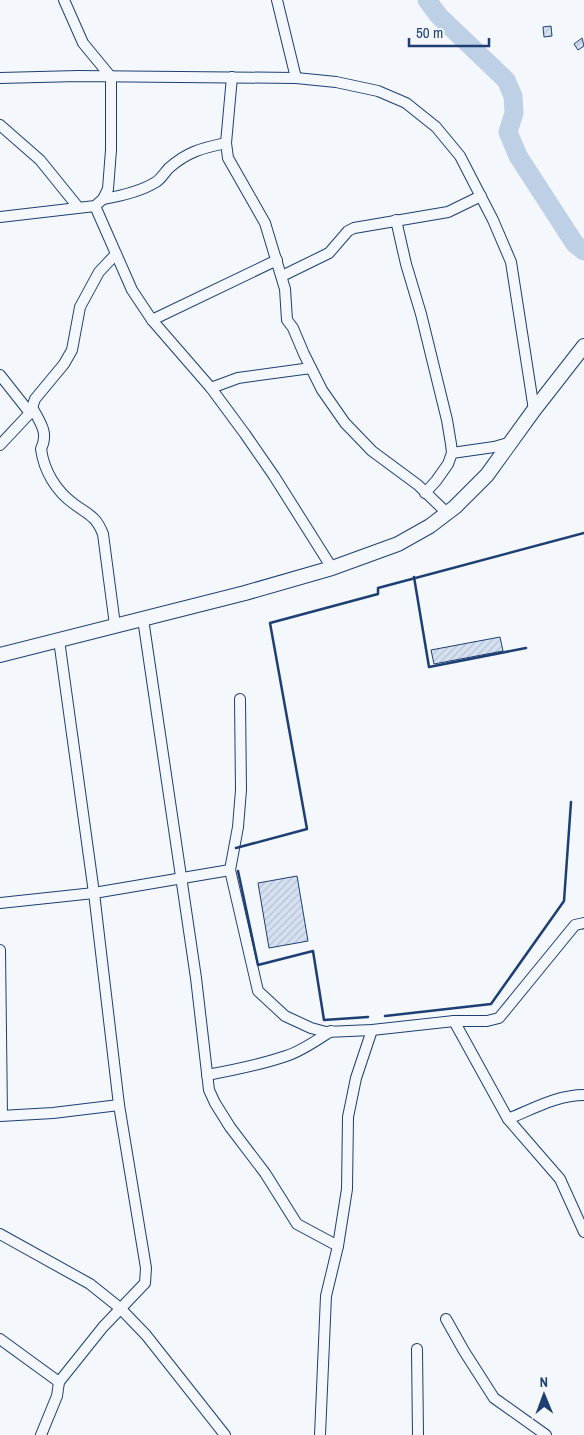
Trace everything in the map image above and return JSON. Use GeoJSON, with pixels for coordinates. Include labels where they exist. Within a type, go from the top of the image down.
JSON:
{"type":"FeatureCollection","features":[{"type":"Feature","properties":{"kind":"main road"},"geometry":{"type":"LineString","coordinates":[[0,655],[245,593],[332,568],[398,544],[430,526],[447,513],[487,475],[584,346]]}},
{"type":"Feature","properties":{"kind":"street"},"geometry":{"type":"LineString","coordinates":[[0,217],[95,206],[103,199],[108,189],[111,77],[93,57],[64,0]]}},
{"type":"Feature","properties":{"kind":"street"},"geometry":{"type":"LineString","coordinates":[[277,0],[296,78]]}},
{"type":"Feature","properties":{"kind":"street"},"geometry":{"type":"LineString","coordinates":[[0,78],[296,78],[336,82],[378,91],[406,103],[436,127],[460,156],[493,220],[510,262],[534,410]]}},
{"type":"Feature","properties":{"kind":"street"},"geometry":{"type":"LineString","coordinates":[[232,78],[226,143],[228,158],[265,223],[285,289],[287,320],[293,328],[322,390],[345,423],[372,451],[425,492],[447,513]]}},
{"type":"Feature","properties":{"kind":"street"},"geometry":{"type":"LineString","coordinates":[[0,125],[40,160],[78,207]]}},
{"type":"Feature","properties":{"kind":"street"},"geometry":{"type":"LineString","coordinates":[[103,199],[122,196],[157,182],[183,157],[194,150],[226,143]]}},
{"type":"Feature","properties":{"kind":"street"},"geometry":{"type":"LineString","coordinates":[[282,276],[329,253],[344,235],[354,228],[448,212],[481,196]]}},
{"type":"Feature","properties":{"kind":"street"},"geometry":{"type":"LineString","coordinates":[[95,206],[132,290],[152,320],[211,388],[274,476],[332,568]]}},
{"type":"Feature","properties":{"kind":"street"},"geometry":{"type":"LineString","coordinates":[[396,220],[447,420],[452,453],[436,482],[425,492]]}},
{"type":"Feature","properties":{"kind":"street"},"geometry":{"type":"LineString","coordinates":[[0,445],[31,410],[35,399],[64,364],[72,350],[80,307],[99,272],[116,254]]}},
{"type":"Feature","properties":{"kind":"street"},"geometry":{"type":"LineString","coordinates":[[152,320],[277,260]]}},
{"type":"Feature","properties":{"kind":"street"},"geometry":{"type":"LineString","coordinates":[[211,388],[238,378],[311,368]]}},
{"type":"Feature","properties":{"kind":"street"},"geometry":{"type":"LineString","coordinates":[[0,375],[31,410],[45,432],[46,440],[41,449],[48,474],[64,496],[99,523],[103,534],[115,625]]}},
{"type":"Feature","properties":{"kind":"street"},"geometry":{"type":"LineString","coordinates":[[452,453],[494,447],[512,442]]}},
{"type":"Feature","properties":{"kind":"street"},"geometry":{"type":"LineString","coordinates":[[143,619],[196,978],[209,1090],[230,1127],[266,1173],[297,1224],[338,1246]]}},
{"type":"Feature","properties":{"kind":"street"},"geometry":{"type":"LineString","coordinates":[[41,1435],[57,1396],[59,1382],[103,1327],[145,1283],[146,1268],[119,1104],[94,893],[59,640]]}},
{"type":"Feature","properties":{"kind":"street"},"geometry":{"type":"LineString","coordinates":[[240,699],[241,790],[238,827],[230,870],[258,990],[286,1016],[311,1028],[331,1031],[372,1030],[454,1020],[487,1021],[499,1018],[576,924],[584,923]]}},
{"type":"Feature","properties":{"kind":"street"},"geometry":{"type":"LineString","coordinates":[[0,903],[94,893],[230,870]]}},
{"type":"Feature","properties":{"kind":"street"},"geometry":{"type":"LineString","coordinates":[[0,950],[1,1116],[53,1113],[119,1104]]}},
{"type":"Feature","properties":{"kind":"street"},"geometry":{"type":"LineString","coordinates":[[454,1020],[508,1118],[560,1179],[584,1231]]}},
{"type":"Feature","properties":{"kind":"street"},"geometry":{"type":"LineString","coordinates":[[320,1435],[326,1296],[338,1246],[347,1189],[348,1116],[356,1078],[372,1030]]}},
{"type":"Feature","properties":{"kind":"street"},"geometry":{"type":"LineString","coordinates":[[207,1074],[236,1070],[288,1056],[331,1031]]}},
{"type":"Feature","properties":{"kind":"street"},"geometry":{"type":"LineString","coordinates":[[508,1118],[559,1098],[584,1095]]}},
{"type":"Feature","properties":{"kind":"street"},"geometry":{"type":"LineString","coordinates":[[0,1234],[90,1284],[120,1308],[146,1335],[225,1435]]}},
{"type":"Feature","properties":{"kind":"street"},"geometry":{"type":"LineString","coordinates":[[446,1319],[464,1352],[494,1398],[546,1435]]}},
{"type":"Feature","properties":{"kind":"street"},"geometry":{"type":"LineString","coordinates":[[0,1339],[59,1382]]}},
{"type":"Feature","properties":{"kind":"street"},"geometry":{"type":"LineString","coordinates":[[417,1348],[418,1435]]}},
{"type":"Feature","properties":{"kind":"building"},"geometry":{"type":"Polygon","coordinates":[[[551,26],[552,36],[544,37],[543,27],[551,26]]]}},
{"type":"Feature","properties":{"kind":"building"},"geometry":{"type":"Polygon","coordinates":[[[582,38],[584,46],[578,50],[574,44],[582,38]]]}},
{"type":"Feature","properties":{"kind":"building"},"geometry":{"type":"Polygon","coordinates":[[[500,637],[503,651],[434,664],[431,650],[500,637]]]}},
{"type":"Feature","properties":{"kind":"building"},"geometry":{"type":"Polygon","coordinates":[[[297,876],[308,941],[269,948],[258,883],[297,876]]]}},
{"type":"Feature","properties":{"kind":"waterway"},"geometry":{"type":"LineString","coordinates":[[427,0],[439,16],[506,80],[513,96],[514,113],[508,132],[518,156],[575,244],[584,251]]}},
{"type":"Feature","properties":{"kind":"wall"},"geometry":{"type":"LineString","coordinates":[[236,848],[307,829],[270,623],[378,594],[378,588],[584,533]]}},
{"type":"Feature","properties":{"kind":"wall"},"geometry":{"type":"LineString","coordinates":[[414,577],[429,667],[526,648]]}},
{"type":"Feature","properties":{"kind":"wall"},"geometry":{"type":"LineString","coordinates":[[385,1016],[491,1004],[564,901],[571,802]]}},
{"type":"Feature","properties":{"kind":"wall"},"geometry":{"type":"LineString","coordinates":[[238,871],[258,965],[313,951],[324,1020],[368,1017]]}}]}
